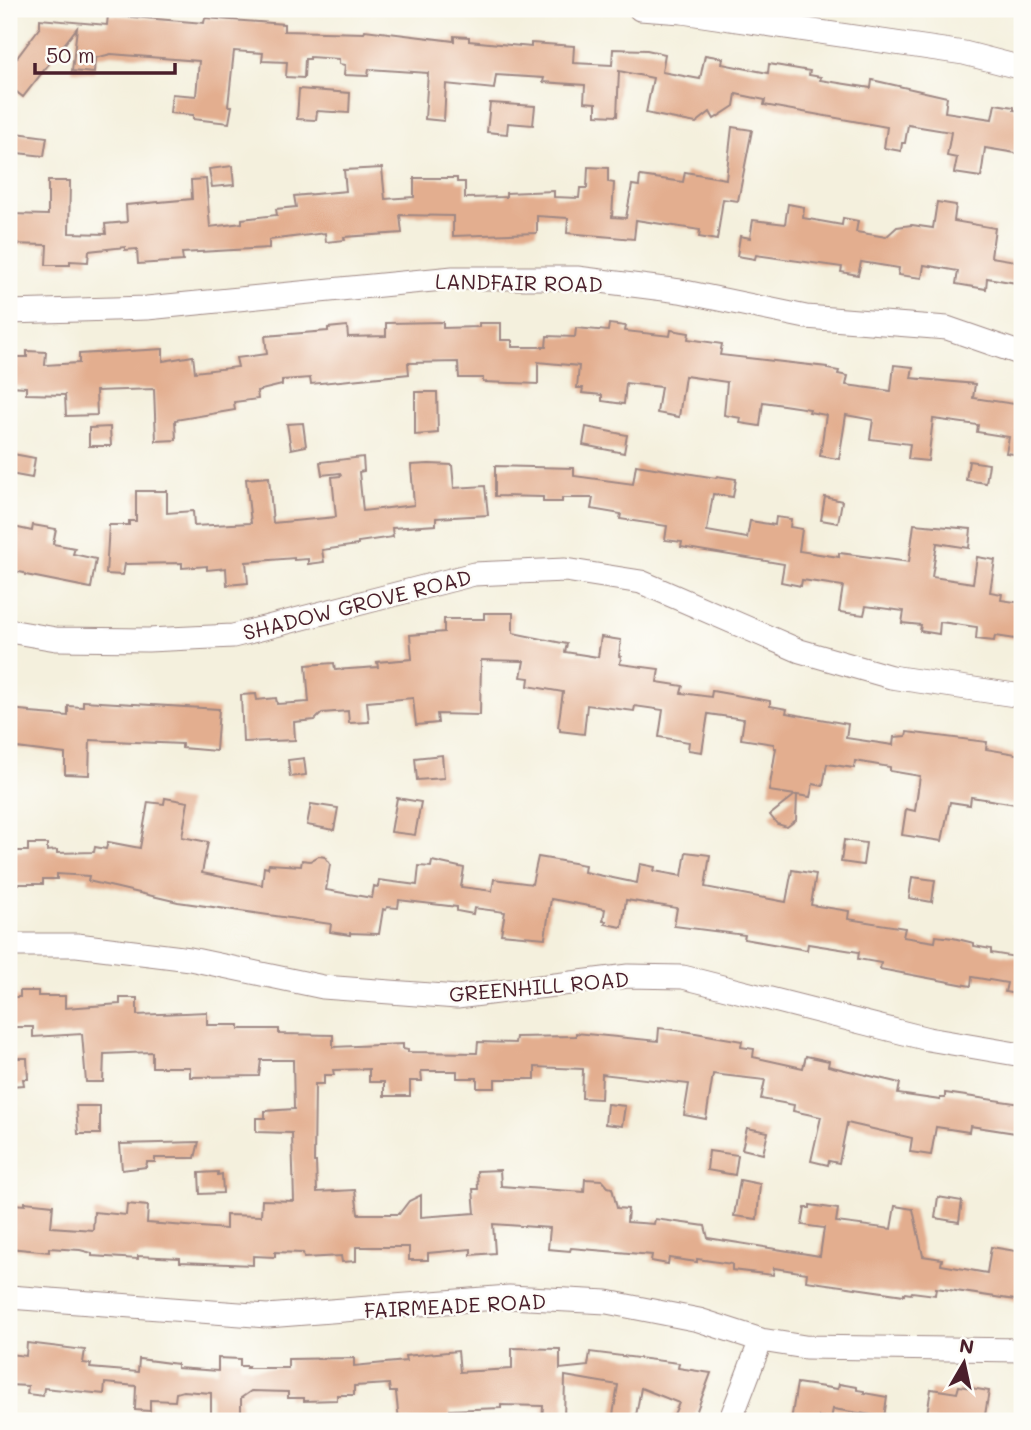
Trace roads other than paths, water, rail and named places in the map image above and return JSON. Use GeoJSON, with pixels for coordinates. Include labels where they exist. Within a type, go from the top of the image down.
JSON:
{"type":"FeatureCollection","features":[{"type":"Feature","properties":{"kind":"street"},"geometry":{"type":"LineString","coordinates":[[640,9],[682,12],[964,53],[1022,68]]}},
{"type":"Feature","properties":{"kind":"street","name":"LANDFAIR ROAD"},"geometry":{"type":"LineString","coordinates":[[9,312],[147,307],[453,278],[578,278],[680,291],[806,317],[947,328],[1022,354]]}},
{"type":"Feature","properties":{"kind":"street","name":"SHADOW GROVE ROAD"},"geometry":{"type":"LineString","coordinates":[[9,631],[56,639],[148,640],[233,636],[474,574],[565,570],[641,582],[800,651],[891,677],[1022,696]]}},
{"type":"Feature","properties":{"kind":"street","name":"GREENHILL ROAD"},"geometry":{"type":"LineString","coordinates":[[9,945],[77,945],[190,959],[323,987],[457,997],[628,976],[683,977],[928,1039],[1022,1055]]}},
{"type":"Feature","properties":{"kind":"street","name":"FAIRMEADE ROAD"},"geometry":{"type":"LineString","coordinates":[[9,1297],[267,1317],[509,1297],[607,1301],[699,1320],[761,1340],[805,1347],[1022,1350]]}},
{"type":"Feature","properties":{"kind":"street"},"geometry":{"type":"LineString","coordinates":[[730,1421],[761,1340]]}}]}
